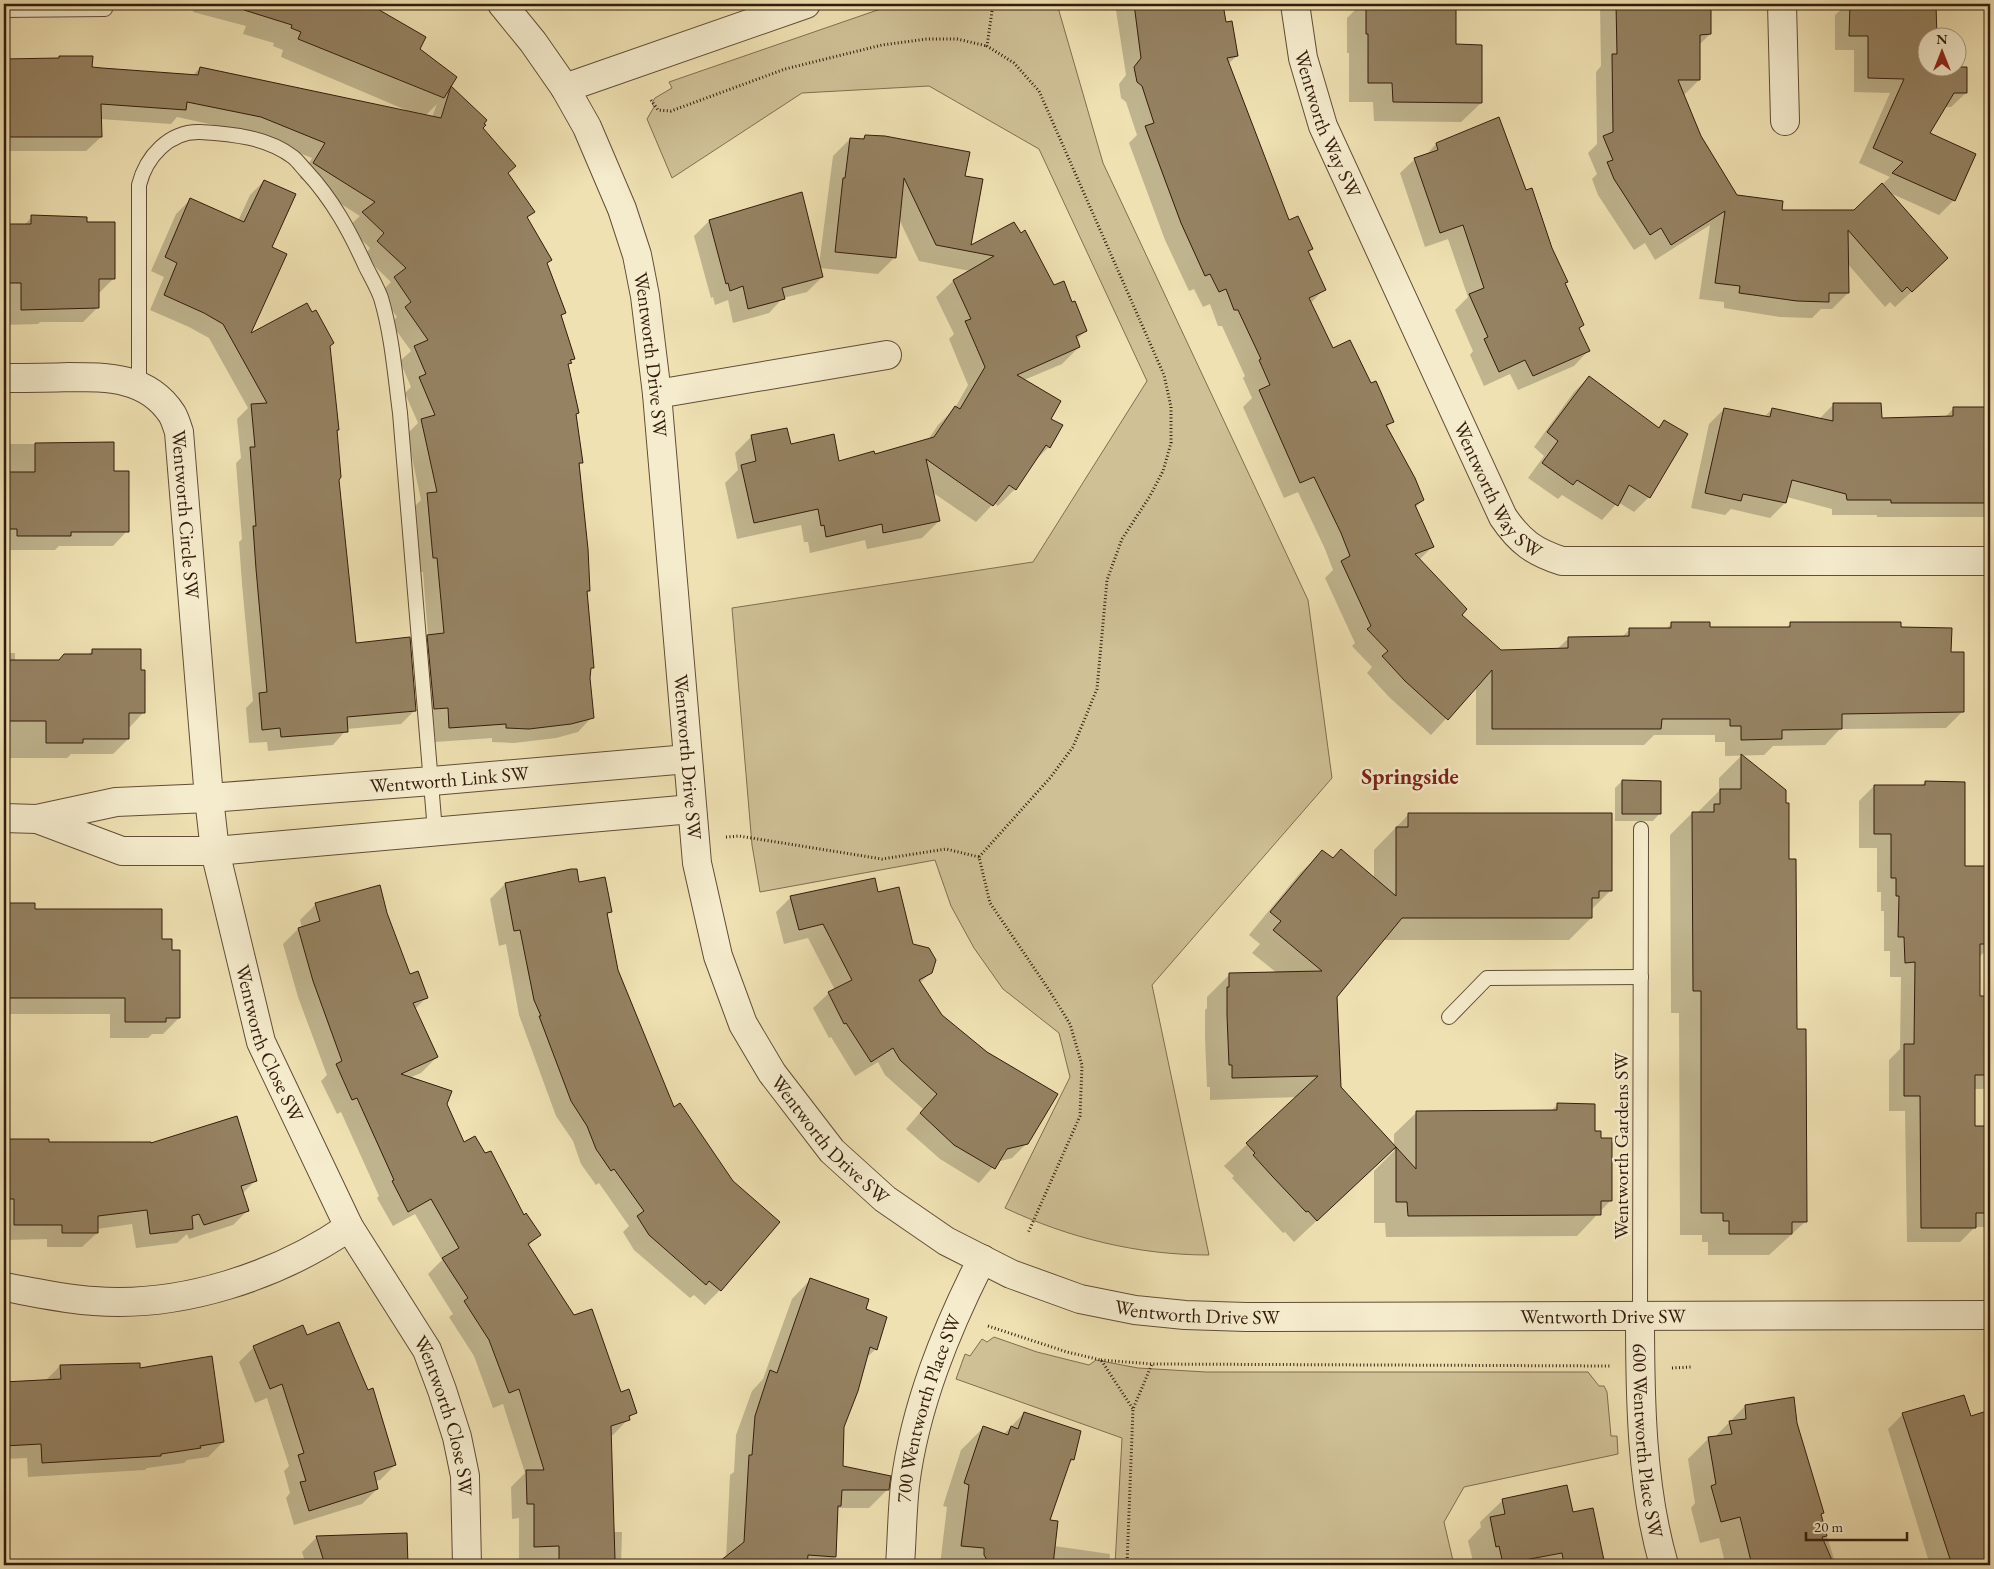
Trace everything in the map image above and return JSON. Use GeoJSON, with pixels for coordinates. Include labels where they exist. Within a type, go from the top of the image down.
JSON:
{"type":"FeatureCollection","features":[{"type":"Feature","properties":{"kind":"street","name":"Wentworth Drive SW"},"geometry":{"type":"LineString","coordinates":[[502,4],[534,42],[565,88],[587,127],[622,209],[637,255],[645,296],[657,394],[694,840],[705,905],[721,965],[743,1024],[772,1073],[832,1151],[885,1199],[946,1241],[1010,1274],[1080,1299],[1135,1310],[1185,1315],[1246,1317],[1990,1315]]}},
{"type":"Feature","properties":{"kind":"street"},"geometry":{"type":"LineString","coordinates":[[565,88],[806,4]]}},
{"type":"Feature","properties":{"kind":"street","name":"Wentworth Way SW"},"geometry":{"type":"LineString","coordinates":[[1295,4],[1303,58],[1323,126],[1503,517],[1516,536],[1522,541],[1544,555],[1562,561],[1990,561]]}},
{"type":"Feature","properties":{"kind":"street"},"geometry":{"type":"LineString","coordinates":[[1782,4],[1785,121]]}},
{"type":"Feature","properties":{"kind":"street"},"geometry":{"type":"LineString","coordinates":[[657,394],[887,355]]}},
{"type":"Feature","properties":{"kind":"street","name":"Wentworth Circle SW"},"geometry":{"type":"LineString","coordinates":[[4,378],[107,377],[128,381],[158,399],[172,414],[179,432],[215,851]]}},
{"type":"Feature","properties":{"kind":"street","name":"Wentworth Link SW"},"geometry":{"type":"LineString","coordinates":[[209,798],[688,759]]}},
{"type":"Feature","properties":{"kind":"street"},"geometry":{"type":"LineString","coordinates":[[4,818],[37,818],[116,802],[209,798]]}},
{"type":"Feature","properties":{"kind":"street"},"geometry":{"type":"LineString","coordinates":[[37,818],[122,851],[215,851],[692,810]]}},
{"type":"Feature","properties":{"kind":"street","name":"Wentworth Close SW"},"geometry":{"type":"LineString","coordinates":[[215,851],[261,1042],[349,1227],[427,1350],[442,1390],[466,1476],[467,1565]]}},
{"type":"Feature","properties":{"kind":"street"},"geometry":{"type":"LineString","coordinates":[[4,1286],[64,1298],[96,1302],[127,1302],[170,1298],[211,1290],[252,1277],[322,1246],[349,1227]]}},
{"type":"Feature","properties":{"kind":"street","name":"700 Wentworth Place SW"},"geometry":{"type":"LineString","coordinates":[[900,1565],[906,1484],[920,1417],[939,1355],[953,1319],[982,1259]]}},
{"type":"Feature","properties":{"kind":"street","name":"600 Wentworth Place SW"},"geometry":{"type":"LineString","coordinates":[[1640,1316],[1642,1426],[1653,1515],[1664,1565]]}},
{"type":"Feature","properties":{"kind":"lane"},"geometry":{"type":"LineString","coordinates":[[4,10],[105,9]]}},
{"type":"Feature","properties":{"kind":"lane"},"geometry":{"type":"LineString","coordinates":[[139,386],[139,185],[143,170],[154,154],[181,134],[195,132],[233,134],[252,138],[294,158],[318,184],[345,222],[380,296],[392,348],[400,414],[435,832]]}},
{"type":"Feature","properties":{"kind":"lane","name":"Wentworth Gardens SW"},"geometry":{"type":"LineString","coordinates":[[1640,1316],[1641,829]]}},
{"type":"Feature","properties":{"kind":"lane"},"geometry":{"type":"LineString","coordinates":[[1449,1017],[1487,978],[1642,977]]}},
{"type":"Feature","properties":{"kind":"path"},"geometry":{"type":"LineString","coordinates":[[987,46],[993,4]]}},
{"type":"Feature","properties":{"kind":"path"},"geometry":{"type":"LineString","coordinates":[[651,100],[658,110],[670,111],[785,69],[882,44],[957,39],[987,46],[1014,63],[1039,91],[1164,375],[1171,407],[1171,443],[1163,470],[1150,496],[1122,539],[1107,580],[1097,689],[1072,747],[1050,778],[979,858]]}},
{"type":"Feature","properties":{"kind":"path"},"geometry":{"type":"LineString","coordinates":[[694,840],[738,836],[882,859],[946,849],[979,858]]}},
{"type":"Feature","properties":{"kind":"path"},"geometry":{"type":"LineString","coordinates":[[979,858],[990,903],[1070,1024],[1082,1065],[1080,1116],[1028,1233]]}},
{"type":"Feature","properties":{"kind":"path"},"geometry":{"type":"LineString","coordinates":[[988,1326],[1067,1352],[1101,1360],[1152,1364],[1605,1365],[1640,1369],[1691,1367]]}},
{"type":"Feature","properties":{"kind":"path"},"geometry":{"type":"LineString","coordinates":[[1101,1360],[1133,1409]]}},
{"type":"Feature","properties":{"kind":"path"},"geometry":{"type":"LineString","coordinates":[[1127,1565],[1133,1409],[1152,1364]]}},
{"type":"Feature","properties":{"kind":"shaded area"},"geometry":{"type":"Polygon","coordinates":[[[895,4],[1057,4],[1103,163],[1308,600],[1332,778],[1152,985],[1209,1255],[1156,1252],[1104,1243],[1054,1228],[1005,1208],[1070,1077],[1059,1033],[1003,989],[974,948],[951,906],[935,860],[760,892],[752,845],[732,608],[1033,562],[1147,381],[1039,149],[929,86],[802,93],[672,178],[647,119],[654,107],[652,103],[655,98],[672,88],[669,82],[895,4]]]}},
{"type":"Feature","properties":{"kind":"shaded area"},"geometry":{"type":"Polygon","coordinates":[[[994,1337],[1037,1352],[1089,1365],[1096,1360],[1138,1368],[1206,1372],[1588,1372],[1599,1386],[1604,1386],[1607,1392],[1611,1436],[1617,1436],[1618,1454],[1464,1487],[1444,1522],[1454,1565],[1115,1565],[1122,1438],[956,1379],[965,1354],[970,1356],[982,1339],[987,1342],[994,1337]]]}},
{"type":"Feature","properties":{"kind":"building"},"geometry":{"type":"Polygon","coordinates":[[[245,4],[369,4],[426,37],[420,49],[457,77],[444,98],[298,39],[301,32],[291,28],[292,25],[244,10],[245,4]]]}},
{"type":"Feature","properties":{"kind":"building"},"geometry":{"type":"Polygon","coordinates":[[[1134,4],[1223,4],[1226,22],[1232,21],[1238,56],[1227,58],[1289,220],[1298,216],[1313,249],[1308,251],[1326,290],[1309,298],[1333,348],[1350,340],[1371,383],[1376,381],[1394,422],[1386,425],[1415,478],[1424,500],[1415,505],[1434,547],[1415,554],[1467,609],[1462,615],[1501,650],[1568,648],[1568,637],[1629,636],[1629,628],[1671,628],[1671,622],[1710,622],[1710,627],[1790,627],[1790,622],[1901,622],[1901,627],[1952,628],[1951,652],[1964,652],[1964,712],[1842,714],[1842,729],[1782,730],[1782,739],[1741,740],[1741,726],[1730,726],[1730,719],[1662,719],[1661,729],[1492,729],[1492,670],[1448,720],[1405,681],[1382,656],[1388,651],[1367,629],[1371,626],[1341,561],[1350,556],[1341,533],[1314,477],[1300,483],[1259,390],[1270,385],[1259,360],[1261,359],[1238,310],[1234,310],[1226,289],[1219,292],[1210,274],[1205,276],[1181,223],[1145,126],[1154,123],[1142,86],[1137,82],[1134,67],[1141,58],[1134,4]]]}},
{"type":"Feature","properties":{"kind":"building"},"geometry":{"type":"Polygon","coordinates":[[[1366,4],[1456,4],[1456,44],[1482,45],[1482,103],[1393,102],[1392,83],[1368,83],[1366,4]]]}},
{"type":"Feature","properties":{"kind":"building"},"geometry":{"type":"Polygon","coordinates":[[[1616,4],[1711,4],[1711,34],[1700,35],[1700,80],[1678,80],[1701,136],[1737,195],[1783,201],[1782,210],[1854,210],[1882,183],[1948,258],[1912,292],[1907,287],[1902,292],[1848,230],[1849,293],[1829,293],[1829,302],[1797,301],[1739,293],[1740,286],[1715,283],[1725,211],[1671,245],[1661,228],[1650,235],[1614,179],[1607,162],[1613,160],[1603,136],[1613,132],[1612,54],[1617,54],[1616,4]]]}},
{"type":"Feature","properties":{"kind":"building"},"geometry":{"type":"Polygon","coordinates":[[[1850,4],[1936,4],[1937,28],[1916,28],[1916,78],[1966,78],[1967,67],[1967,93],[1954,93],[1930,133],[1976,154],[1955,201],[1892,173],[1903,162],[1873,148],[1904,79],[1868,78],[1868,36],[1849,36],[1850,4]]]}},
{"type":"Feature","properties":{"kind":"building"},"geometry":{"type":"Polygon","coordinates":[[[59,56],[93,56],[92,67],[102,68],[198,75],[200,67],[441,118],[451,86],[487,120],[483,128],[516,166],[508,173],[535,212],[527,217],[552,260],[547,263],[566,313],[561,315],[575,359],[570,360],[572,363],[568,364],[579,413],[576,414],[583,463],[579,463],[588,549],[590,591],[587,591],[594,668],[591,668],[590,678],[594,718],[571,724],[529,729],[506,728],[506,724],[449,728],[448,708],[434,709],[427,635],[444,633],[437,558],[433,558],[427,493],[437,492],[421,419],[435,415],[419,377],[426,374],[414,346],[428,340],[405,307],[411,302],[394,277],[406,268],[377,241],[384,233],[362,212],[375,202],[313,163],[325,143],[261,117],[187,102],[186,110],[101,104],[102,137],[4,137],[4,59],[59,58],[59,56]]]}},
{"type":"Feature","properties":{"kind":"building"},"geometry":{"type":"Polygon","coordinates":[[[1499,117],[1526,190],[1532,188],[1552,248],[1568,282],[1565,283],[1584,325],[1579,328],[1590,351],[1533,376],[1525,360],[1499,372],[1484,339],[1488,337],[1469,294],[1484,288],[1463,225],[1440,233],[1414,158],[1438,150],[1436,143],[1499,117]]]}},
{"type":"Feature","properties":{"kind":"building"},"geometry":{"type":"Polygon","coordinates":[[[865,135],[885,136],[970,152],[965,176],[983,179],[971,245],[1014,222],[1021,233],[1025,230],[1054,285],[1064,281],[1072,302],[1075,301],[1087,331],[1076,336],[1080,347],[1017,375],[1061,401],[1051,419],[1063,425],[1050,448],[1046,445],[1016,490],[1009,485],[993,506],[926,459],[940,521],[883,533],[882,524],[826,537],[824,525],[821,526],[818,509],[754,523],[741,465],[756,461],[751,435],[787,428],[791,444],[834,434],[839,461],[874,451],[875,454],[934,437],[955,406],[960,409],[985,367],[965,321],[971,319],[953,280],[994,256],[936,245],[904,178],[896,258],[835,252],[843,178],[845,178],[850,138],[864,139],[865,135]]]}},
{"type":"Feature","properties":{"kind":"building"},"geometry":{"type":"Polygon","coordinates":[[[264,180],[296,194],[272,247],[287,254],[251,333],[307,303],[312,312],[316,310],[334,343],[330,346],[339,430],[337,430],[341,477],[339,480],[356,643],[410,637],[416,711],[347,717],[348,732],[281,737],[280,728],[262,730],[259,693],[267,692],[253,526],[256,526],[250,447],[255,447],[251,404],[267,403],[223,324],[164,295],[177,263],[165,257],[190,198],[244,222],[264,180]]]}},
{"type":"Feature","properties":{"kind":"building"},"geometry":{"type":"Polygon","coordinates":[[[802,192],[823,277],[782,288],[785,299],[748,309],[743,286],[730,291],[728,283],[726,284],[709,220],[802,192]]]}},
{"type":"Feature","properties":{"kind":"building"},"geometry":{"type":"Polygon","coordinates":[[[31,215],[87,217],[87,222],[115,222],[115,279],[99,279],[99,308],[21,310],[21,283],[8,283],[6,277],[6,224],[31,224],[31,215]]]}},
{"type":"Feature","properties":{"kind":"building"},"geometry":{"type":"Polygon","coordinates":[[[1589,376],[1659,428],[1664,420],[1688,434],[1650,498],[1629,485],[1618,506],[1577,480],[1573,485],[1542,463],[1558,441],[1547,432],[1589,376]]]}},
{"type":"Feature","properties":{"kind":"building"},"geometry":{"type":"Polygon","coordinates":[[[1833,403],[1881,403],[1882,418],[1953,416],[1953,407],[1987,407],[1986,420],[1990,420],[1990,503],[1891,503],[1891,500],[1847,500],[1846,494],[1792,480],[1786,503],[1743,494],[1741,501],[1705,493],[1724,408],[1770,417],[1772,408],[1833,421],[1833,403]]]}},
{"type":"Feature","properties":{"kind":"building"},"geometry":{"type":"Polygon","coordinates":[[[114,442],[114,471],[129,471],[129,532],[71,532],[71,536],[17,536],[17,529],[4,529],[4,472],[35,472],[35,443],[114,442]]]}},
{"type":"Feature","properties":{"kind":"building"},"geometry":{"type":"Polygon","coordinates":[[[92,649],[141,649],[141,670],[145,670],[145,713],[129,713],[129,739],[83,739],[83,743],[46,743],[46,721],[4,721],[4,660],[59,660],[64,654],[92,654],[92,649]]]}},
{"type":"Feature","properties":{"kind":"building"},"geometry":{"type":"Polygon","coordinates":[[[1741,754],[1786,790],[1786,803],[1789,803],[1789,859],[1796,859],[1797,1029],[1806,1029],[1807,1222],[1792,1222],[1792,1234],[1729,1234],[1729,1221],[1723,1221],[1723,1213],[1701,1213],[1701,991],[1693,991],[1692,812],[1714,812],[1714,804],[1720,804],[1720,789],[1741,789],[1741,754]]]}},
{"type":"Feature","properties":{"kind":"building"},"geometry":{"type":"Polygon","coordinates":[[[1622,780],[1661,781],[1661,814],[1622,814],[1622,780]]]}},
{"type":"Feature","properties":{"kind":"building"},"geometry":{"type":"Polygon","coordinates":[[[1925,781],[1965,782],[1965,866],[1988,866],[1990,944],[1980,944],[1980,996],[1990,996],[1990,1075],[1975,1075],[1975,1126],[1990,1126],[1990,1213],[1976,1213],[1976,1228],[1921,1228],[1920,1096],[1904,1096],[1904,1044],[1914,1044],[1915,962],[1905,963],[1904,937],[1898,937],[1899,896],[1896,896],[1896,878],[1891,878],[1891,834],[1874,834],[1874,785],[1925,785],[1925,781]]]}},
{"type":"Feature","properties":{"kind":"building"},"geometry":{"type":"Polygon","coordinates":[[[1408,813],[1612,813],[1612,891],[1599,891],[1599,898],[1592,898],[1592,918],[1402,918],[1337,997],[1341,1087],[1396,1147],[1317,1221],[1272,1176],[1253,1155],[1255,1153],[1246,1143],[1318,1076],[1232,1078],[1232,1065],[1229,1065],[1227,1015],[1229,973],[1322,971],[1273,930],[1281,921],[1270,912],[1322,850],[1333,858],[1341,849],[1396,896],[1396,827],[1408,827],[1408,813]]]}},
{"type":"Feature","properties":{"kind":"building"},"geometry":{"type":"Polygon","coordinates":[[[577,869],[579,882],[605,877],[612,912],[607,913],[618,970],[674,1107],[680,1103],[733,1181],[780,1222],[721,1291],[709,1281],[706,1285],[649,1235],[637,1216],[644,1211],[614,1169],[611,1171],[596,1149],[587,1126],[571,1101],[539,1016],[541,1016],[534,1000],[520,930],[514,931],[505,883],[577,869]]]}},
{"type":"Feature","properties":{"kind":"building"},"geometry":{"type":"Polygon","coordinates":[[[875,878],[878,892],[899,887],[913,944],[929,948],[936,960],[932,973],[919,980],[942,1015],[987,1052],[1058,1094],[1028,1144],[1007,1149],[995,1169],[954,1145],[920,1113],[937,1094],[900,1060],[893,1048],[871,1062],[846,1023],[844,1024],[828,992],[852,980],[823,924],[799,930],[790,896],[875,878]]]}},
{"type":"Feature","properties":{"kind":"building"},"geometry":{"type":"Polygon","coordinates":[[[380,885],[387,913],[410,974],[418,971],[428,998],[413,1003],[438,1057],[401,1074],[452,1091],[447,1104],[464,1142],[475,1136],[485,1153],[491,1151],[524,1215],[526,1213],[541,1235],[528,1244],[574,1315],[592,1309],[621,1392],[629,1389],[637,1413],[629,1416],[630,1420],[611,1426],[615,1560],[559,1561],[559,1546],[534,1547],[534,1504],[527,1504],[526,1470],[544,1470],[519,1389],[509,1393],[489,1340],[464,1301],[468,1298],[442,1258],[459,1248],[431,1199],[408,1212],[392,1181],[394,1180],[357,1098],[352,1100],[336,1064],[342,1061],[313,981],[298,928],[320,921],[315,903],[380,885]]]}},
{"type":"Feature","properties":{"kind":"building"},"geometry":{"type":"Polygon","coordinates":[[[4,903],[35,903],[35,909],[162,909],[162,939],[172,939],[172,950],[180,950],[180,1018],[166,1018],[166,1022],[125,1022],[125,998],[4,998],[4,903]]]}},
{"type":"Feature","properties":{"kind":"building"},"geometry":{"type":"Polygon","coordinates":[[[1557,1103],[1595,1104],[1595,1131],[1601,1131],[1601,1138],[1612,1138],[1612,1201],[1601,1201],[1601,1215],[1408,1216],[1407,1202],[1396,1202],[1396,1147],[1416,1169],[1416,1111],[1557,1110],[1557,1103]]]}},
{"type":"Feature","properties":{"kind":"building"},"geometry":{"type":"Polygon","coordinates":[[[237,1116],[257,1181],[241,1186],[249,1211],[204,1225],[199,1214],[192,1216],[193,1229],[150,1234],[147,1210],[98,1216],[98,1233],[62,1233],[62,1225],[14,1225],[14,1199],[6,1199],[6,1191],[4,1191],[4,1139],[49,1139],[49,1142],[151,1143],[237,1116]]]}},
{"type":"Feature","properties":{"kind":"building"},"geometry":{"type":"Polygon","coordinates":[[[810,1278],[869,1299],[866,1309],[887,1317],[877,1350],[870,1347],[858,1391],[844,1427],[843,1466],[891,1476],[889,1490],[842,1490],[841,1506],[838,1506],[836,1557],[808,1555],[807,1565],[715,1565],[744,1542],[749,1455],[752,1455],[755,1416],[770,1370],[777,1373],[810,1278]]]}},
{"type":"Feature","properties":{"kind":"building"},"geometry":{"type":"Polygon","coordinates":[[[339,1322],[368,1390],[373,1388],[396,1465],[374,1472],[378,1489],[309,1511],[300,1482],[306,1481],[298,1455],[304,1453],[282,1384],[270,1389],[253,1346],[303,1325],[307,1335],[339,1322]]]}},
{"type":"Feature","properties":{"kind":"building"},"geometry":{"type":"Polygon","coordinates":[[[212,1356],[224,1442],[200,1446],[201,1448],[161,1454],[161,1456],[42,1463],[41,1444],[4,1446],[4,1382],[61,1379],[60,1365],[140,1363],[140,1368],[212,1356]]]}},
{"type":"Feature","properties":{"kind":"building"},"geometry":{"type":"Polygon","coordinates":[[[1964,1395],[1971,1416],[1990,1410],[1990,1565],[1952,1565],[1902,1413],[1964,1395]]]}},
{"type":"Feature","properties":{"kind":"building"},"geometry":{"type":"Polygon","coordinates":[[[1794,1397],[1797,1423],[1824,1513],[1821,1514],[1827,1536],[1822,1537],[1834,1565],[1752,1565],[1740,1517],[1721,1522],[1711,1486],[1716,1484],[1708,1437],[1732,1434],[1729,1421],[1746,1419],[1745,1405],[1794,1397]]]}},
{"type":"Feature","properties":{"kind":"building"},"geometry":{"type":"Polygon","coordinates":[[[1024,1412],[1081,1431],[1074,1460],[1071,1459],[1050,1520],[1058,1521],[1053,1565],[990,1565],[984,1555],[984,1548],[961,1546],[969,1485],[964,1483],[983,1426],[1008,1435],[1011,1426],[1018,1429],[1024,1412]]]}},
{"type":"Feature","properties":{"kind":"building"},"geometry":{"type":"Polygon","coordinates":[[[1567,1485],[1573,1512],[1593,1508],[1605,1565],[1564,1565],[1562,1553],[1503,1564],[1499,1546],[1496,1547],[1490,1517],[1505,1514],[1502,1499],[1567,1485]]]}},
{"type":"Feature","properties":{"kind":"building"},"geometry":{"type":"Polygon","coordinates":[[[407,1533],[408,1565],[325,1565],[316,1536],[407,1533]]]}},
{"type":"Feature","properties":{"kind":"district","name":"Springside"},"geometry":{"type":"Point","coordinates":[1410,776]}}]}
